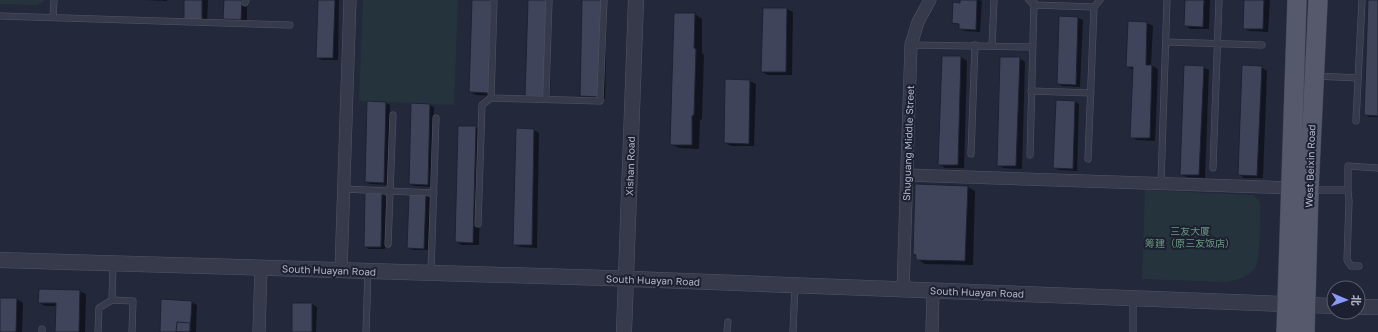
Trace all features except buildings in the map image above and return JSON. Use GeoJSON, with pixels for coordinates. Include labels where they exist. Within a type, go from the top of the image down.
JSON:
{"type":"FeatureCollection","features":[{"type":"Feature","properties":{"kind":"main road","name":"West Beixin Road"},"geometry":{"type":"LineString","coordinates":[[1297,0],[1300,189],[1306,305],[1305,332]]}},
{"type":"Feature","properties":{"kind":"main road","name":"West Beixin Road"},"geometry":{"type":"LineString","coordinates":[[1286,332],[1287,304],[1314,76],[1318,0]]}},
{"type":"Feature","properties":{"kind":"street"},"geometry":{"type":"LineString","coordinates":[[340,270],[350,0]]}},
{"type":"Feature","properties":{"kind":"street","name":"Xishan Road"},"geometry":{"type":"LineString","coordinates":[[624,332],[636,0]]}},
{"type":"Feature","properties":{"kind":"street","name":"Shuguang Middle Street"},"geometry":{"type":"LineString","coordinates":[[903,290],[911,44],[918,22],[930,0]]}},
{"type":"Feature","properties":{"kind":"street"},"geometry":{"type":"LineString","coordinates":[[907,175],[1300,189]]}},
{"type":"Feature","properties":{"kind":"street","name":"South Huayan Road"},"geometry":{"type":"LineString","coordinates":[[0,260],[626,279],[1326,306]]}},
{"type":"Feature","properties":{"kind":"street"},"geometry":{"type":"LineString","coordinates":[[259,332],[261,268]]}},
{"type":"Feature","properties":{"kind":"street"},"geometry":{"type":"LineString","coordinates":[[932,332],[933,290]]}},
{"type":"Feature","properties":{"kind":"street"},"geometry":{"type":"LineString","coordinates":[[1366,307],[1378,307]]}},
{"type":"Feature","properties":{"kind":"lane"},"geometry":{"type":"LineString","coordinates":[[53,17],[54,0]]}},
{"type":"Feature","properties":{"kind":"lane"},"geometry":{"type":"LineString","coordinates":[[491,98],[494,0]]}},
{"type":"Feature","properties":{"kind":"lane"},"geometry":{"type":"LineString","coordinates":[[546,99],[549,0]]}},
{"type":"Feature","properties":{"kind":"lane"},"geometry":{"type":"LineString","coordinates":[[478,224],[482,105],[491,98],[600,101],[604,0]]}},
{"type":"Feature","properties":{"kind":"lane"},"geometry":{"type":"LineString","coordinates":[[992,46],[994,0]]}},
{"type":"Feature","properties":{"kind":"lane"},"geometry":{"type":"LineString","coordinates":[[1029,0],[1034,2],[1094,7]]}},
{"type":"Feature","properties":{"kind":"lane"},"geometry":{"type":"LineString","coordinates":[[1088,159],[1094,7],[1100,0]]}},
{"type":"Feature","properties":{"kind":"lane"},"geometry":{"type":"LineString","coordinates":[[1161,183],[1167,0]]}},
{"type":"Feature","properties":{"kind":"lane"},"geometry":{"type":"LineString","coordinates":[[1213,168],[1219,0]]}},
{"type":"Feature","properties":{"kind":"lane"},"geometry":{"type":"LineString","coordinates":[[1356,121],[1362,0]]}},
{"type":"Feature","properties":{"kind":"lane"},"geometry":{"type":"LineString","coordinates":[[1030,155],[1034,2]]}},
{"type":"Feature","properties":{"kind":"lane"},"geometry":{"type":"LineString","coordinates":[[0,16],[290,25]]}},
{"type":"Feature","properties":{"kind":"lane"},"geometry":{"type":"LineString","coordinates":[[1166,42],[1262,45]]}},
{"type":"Feature","properties":{"kind":"lane"},"geometry":{"type":"LineString","coordinates":[[911,44],[1033,47]]}},
{"type":"Feature","properties":{"kind":"lane"},"geometry":{"type":"LineString","coordinates":[[971,154],[975,45]]}},
{"type":"Feature","properties":{"kind":"lane"},"geometry":{"type":"LineString","coordinates":[[1314,76],[1358,78]]}},
{"type":"Feature","properties":{"kind":"lane"},"geometry":{"type":"LineString","coordinates":[[1032,91],[1091,93]]}},
{"type":"Feature","properties":{"kind":"lane"},"geometry":{"type":"LineString","coordinates":[[388,244],[393,116]]}},
{"type":"Feature","properties":{"kind":"lane"},"geometry":{"type":"LineString","coordinates":[[431,273],[436,118]]}},
{"type":"Feature","properties":{"kind":"lane"},"geometry":{"type":"LineString","coordinates":[[1358,266],[1351,266],[1347,260],[1349,201],[1348,166],[1378,168]]}},
{"type":"Feature","properties":{"kind":"lane"},"geometry":{"type":"LineString","coordinates":[[343,189],[434,193]]}},
{"type":"Feature","properties":{"kind":"lane"},"geometry":{"type":"LineString","coordinates":[[1300,189],[1348,190]]}},
{"type":"Feature","properties":{"kind":"lane"},"geometry":{"type":"LineString","coordinates":[[112,300],[113,264]]}},
{"type":"Feature","properties":{"kind":"lane"},"geometry":{"type":"LineString","coordinates":[[366,332],[368,271]]}},
{"type":"Feature","properties":{"kind":"lane"},"geometry":{"type":"LineString","coordinates":[[793,332],[795,285]]}},
{"type":"Feature","properties":{"kind":"lane"},"geometry":{"type":"LineString","coordinates":[[1133,298],[1133,332]]}},
{"type":"Feature","properties":{"kind":"lane"},"geometry":{"type":"LineString","coordinates":[[98,332],[99,308],[112,300],[133,301],[132,332]]}},
{"type":"Feature","properties":{"kind":"lane"},"geometry":{"type":"LineString","coordinates":[[727,332],[728,322]]}},
{"type":"Feature","properties":{"kind":"green space"},"geometry":{"type":"Polygon","coordinates":[[[0,0],[45,0],[37,5],[0,4],[0,0]]]}},
{"type":"Feature","properties":{"kind":"green space"},"geometry":{"type":"Polygon","coordinates":[[[363,0],[458,0],[454,105],[359,101],[363,0]]]}},
{"type":"Feature","properties":{"kind":"green space","name":"三友大厦 筹建（原三友饭店）"},"geometry":{"type":"Polygon","coordinates":[[[1145,190],[1253,195],[1260,202],[1259,248],[1258,258],[1254,270],[1244,277],[1225,282],[1142,279],[1145,190]]]}}]}
